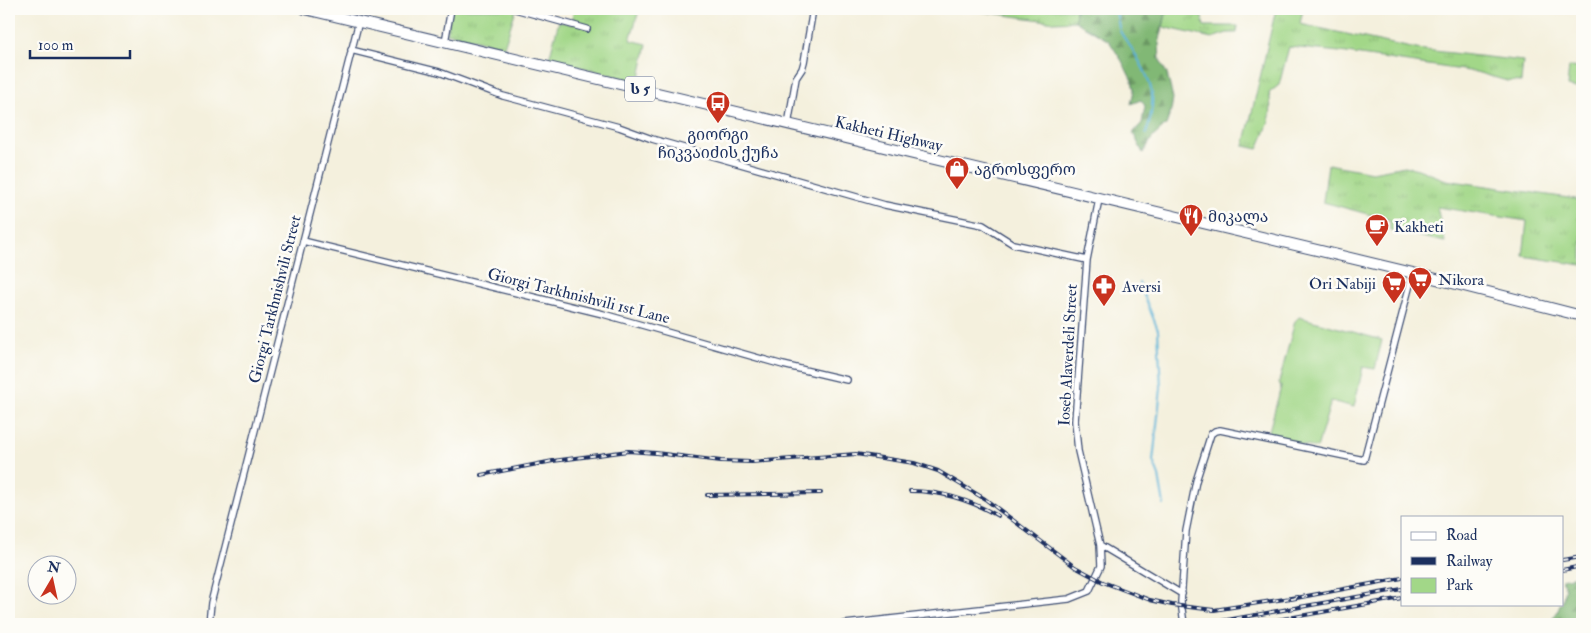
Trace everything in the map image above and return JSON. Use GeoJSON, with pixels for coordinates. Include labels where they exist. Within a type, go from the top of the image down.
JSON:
{"type":"FeatureCollection","features":[{"type":"Feature","properties":{"kind":"highway","name":"Kakheti Highway"},"geometry":{"type":"LineString","coordinates":[[305,9],[1413,273],[1582,316]]}},
{"type":"Feature","properties":{"kind":"street"},"geometry":{"type":"LineString","coordinates":[[446,42],[451,9]]}},
{"type":"Feature","properties":{"kind":"street"},"geometry":{"type":"LineString","coordinates":[[515,9],[587,29]]}},
{"type":"Feature","properties":{"kind":"street"},"geometry":{"type":"LineString","coordinates":[[788,124],[796,78],[804,62],[813,9]]}},
{"type":"Feature","properties":{"kind":"street","name":"Giorgi Tarkhnishvili Street"},"geometry":{"type":"LineString","coordinates":[[209,624],[211,603],[359,21]]}},
{"type":"Feature","properties":{"kind":"street"},"geometry":{"type":"LineString","coordinates":[[351,50],[439,72],[504,96],[619,127],[652,139],[876,202],[983,225],[1013,244],[1087,260]]}},
{"type":"Feature","properties":{"kind":"street","name":"Ioseb Alaverdeli Street"},"geometry":{"type":"LineString","coordinates":[[845,624],[1069,600],[1089,591],[1101,566],[1100,545],[1078,451],[1075,421],[1087,260],[1099,199]]}},
{"type":"Feature","properties":{"kind":"street","name":"Giorgi Tarkhnishvili 1st Lane"},"geometry":{"type":"LineString","coordinates":[[303,241],[594,312],[783,365],[847,380]]}},
{"type":"Feature","properties":{"kind":"street"},"geometry":{"type":"LineString","coordinates":[[1184,624],[1181,602],[1186,531],[1196,481],[1211,434],[1220,430],[1364,460],[1413,273]]}},
{"type":"Feature","properties":{"kind":"street"},"geometry":{"type":"LineString","coordinates":[[1100,545],[1182,594]]}},
{"type":"Feature","properties":{"kind":"green space"},"geometry":{"type":"Polygon","coordinates":[[[451,9],[516,9],[504,47],[447,33],[451,9]]]}},
{"type":"Feature","properties":{"kind":"green space"},"geometry":{"type":"Polygon","coordinates":[[[572,9],[638,9],[630,40],[647,44],[639,82],[549,59],[559,21],[574,25],[572,9]]]}},
{"type":"Feature","properties":{"kind":"green space"},"geometry":{"type":"Polygon","coordinates":[[[963,9],[1076,9],[1075,21],[1055,22],[963,9]]]}},
{"type":"Feature","properties":{"kind":"green space"},"geometry":{"type":"Polygon","coordinates":[[[1076,9],[1167,9],[1159,44],[1160,60],[1167,74],[1173,98],[1171,111],[1166,125],[1153,137],[1143,153],[1133,133],[1142,123],[1145,106],[1141,100],[1131,104],[1134,90],[1132,81],[1122,61],[1109,41],[1075,21],[1076,9]]]}},
{"type":"Feature","properties":{"kind":"green space"},"geometry":{"type":"Polygon","coordinates":[[[1167,9],[1175,9],[1202,17],[1204,26],[1238,26],[1237,33],[1227,33],[1212,38],[1163,27],[1167,9]]]}},
{"type":"Feature","properties":{"kind":"green space"},"geometry":{"type":"Polygon","coordinates":[[[1276,9],[1303,9],[1300,24],[1416,49],[1523,61],[1521,82],[1507,81],[1476,72],[1340,52],[1289,47],[1279,85],[1269,93],[1270,115],[1258,149],[1244,146],[1276,9]]]}},
{"type":"Feature","properties":{"kind":"green space"},"geometry":{"type":"Polygon","coordinates":[[[1569,67],[1582,68],[1582,89],[1567,86],[1569,67]]]}},
{"type":"Feature","properties":{"kind":"green space"},"geometry":{"type":"Polygon","coordinates":[[[1328,164],[1372,172],[1405,166],[1446,180],[1582,200],[1582,265],[1523,256],[1527,221],[1437,207],[1445,242],[1390,230],[1390,220],[1323,202],[1328,164]]]}},
{"type":"Feature","properties":{"kind":"green space"},"geometry":{"type":"Polygon","coordinates":[[[1299,317],[1382,340],[1375,369],[1363,367],[1354,407],[1331,401],[1317,448],[1267,438],[1281,387],[1279,382],[1295,321],[1299,317]]]}},
{"type":"Feature","properties":{"kind":"green space"},"geometry":{"type":"Polygon","coordinates":[[[1582,575],[1582,624],[1549,624],[1559,606],[1564,606],[1564,579],[1582,575]]]}},
{"type":"Feature","properties":{"kind":"waterway"},"geometry":{"type":"LineString","coordinates":[[1114,9],[1117,14],[1120,31],[1141,65],[1150,84],[1152,111],[1146,134]]}},
{"type":"Feature","properties":{"kind":"waterway"},"geometry":{"type":"LineString","coordinates":[[1139,283],[1158,330],[1161,388],[1153,461],[1159,476],[1164,505]]}},
{"type":"Feature","properties":{"kind":"waterway"},"geometry":{"type":"LineString","coordinates":[[1573,624],[1582,606]]}},
{"type":"Feature","properties":{"kind":"railway"},"geometry":{"type":"LineString","coordinates":[[481,475],[553,461],[628,451],[721,461],[752,462],[856,454],[914,463],[938,471],[985,499],[1075,567],[1103,582],[1150,600],[1172,605],[1214,610],[1297,597]]}},
{"type":"Feature","properties":{"kind":"railway"},"geometry":{"type":"LineString","coordinates":[[910,491],[922,491],[956,498],[977,505],[998,516]]}},
{"type":"Feature","properties":{"kind":"railway"},"geometry":{"type":"LineString","coordinates":[[707,495],[821,493]]}},
{"type":"Feature","properties":{"kind":"railway"},"geometry":{"type":"LineString","coordinates":[[1564,560],[1582,557]]}},
{"type":"Feature","properties":{"kind":"railway"},"geometry":{"type":"LineString","coordinates":[[1564,570],[1582,566]]}},
{"type":"Feature","properties":{"kind":"railway"},"geometry":{"type":"LineString","coordinates":[[1291,599],[1401,578]]}},
{"type":"Feature","properties":{"kind":"railway"},"geometry":{"type":"LineString","coordinates":[[1204,624],[1401,589]]}},
{"type":"Feature","properties":{"kind":"railway"},"geometry":{"type":"LineString","coordinates":[[1254,624],[1401,598]]}},
{"type":"Feature","properties":{"kind":"place","name":"გიორგი ჩიკვაიძის ქუჩა"},"geometry":{"type":"Point","coordinates":[718,124]}},
{"type":"Feature","properties":{"kind":"place","name":"აგროსფერო"},"geometry":{"type":"Point","coordinates":[957,190]}},
{"type":"Feature","properties":{"kind":"place","name":"მიკალა"},"geometry":{"type":"Point","coordinates":[1191,237]}},
{"type":"Feature","properties":{"kind":"place","name":"Kakheti"},"geometry":{"type":"Point","coordinates":[1377,247]}},
{"type":"Feature","properties":{"kind":"place","name":"Nikora"},"geometry":{"type":"Point","coordinates":[1420,300]}},
{"type":"Feature","properties":{"kind":"place","name":"Ori Nabiji"},"geometry":{"type":"Point","coordinates":[1394,304]}},
{"type":"Feature","properties":{"kind":"place","name":"Aversi"},"geometry":{"type":"Point","coordinates":[1104,307]}}]}
